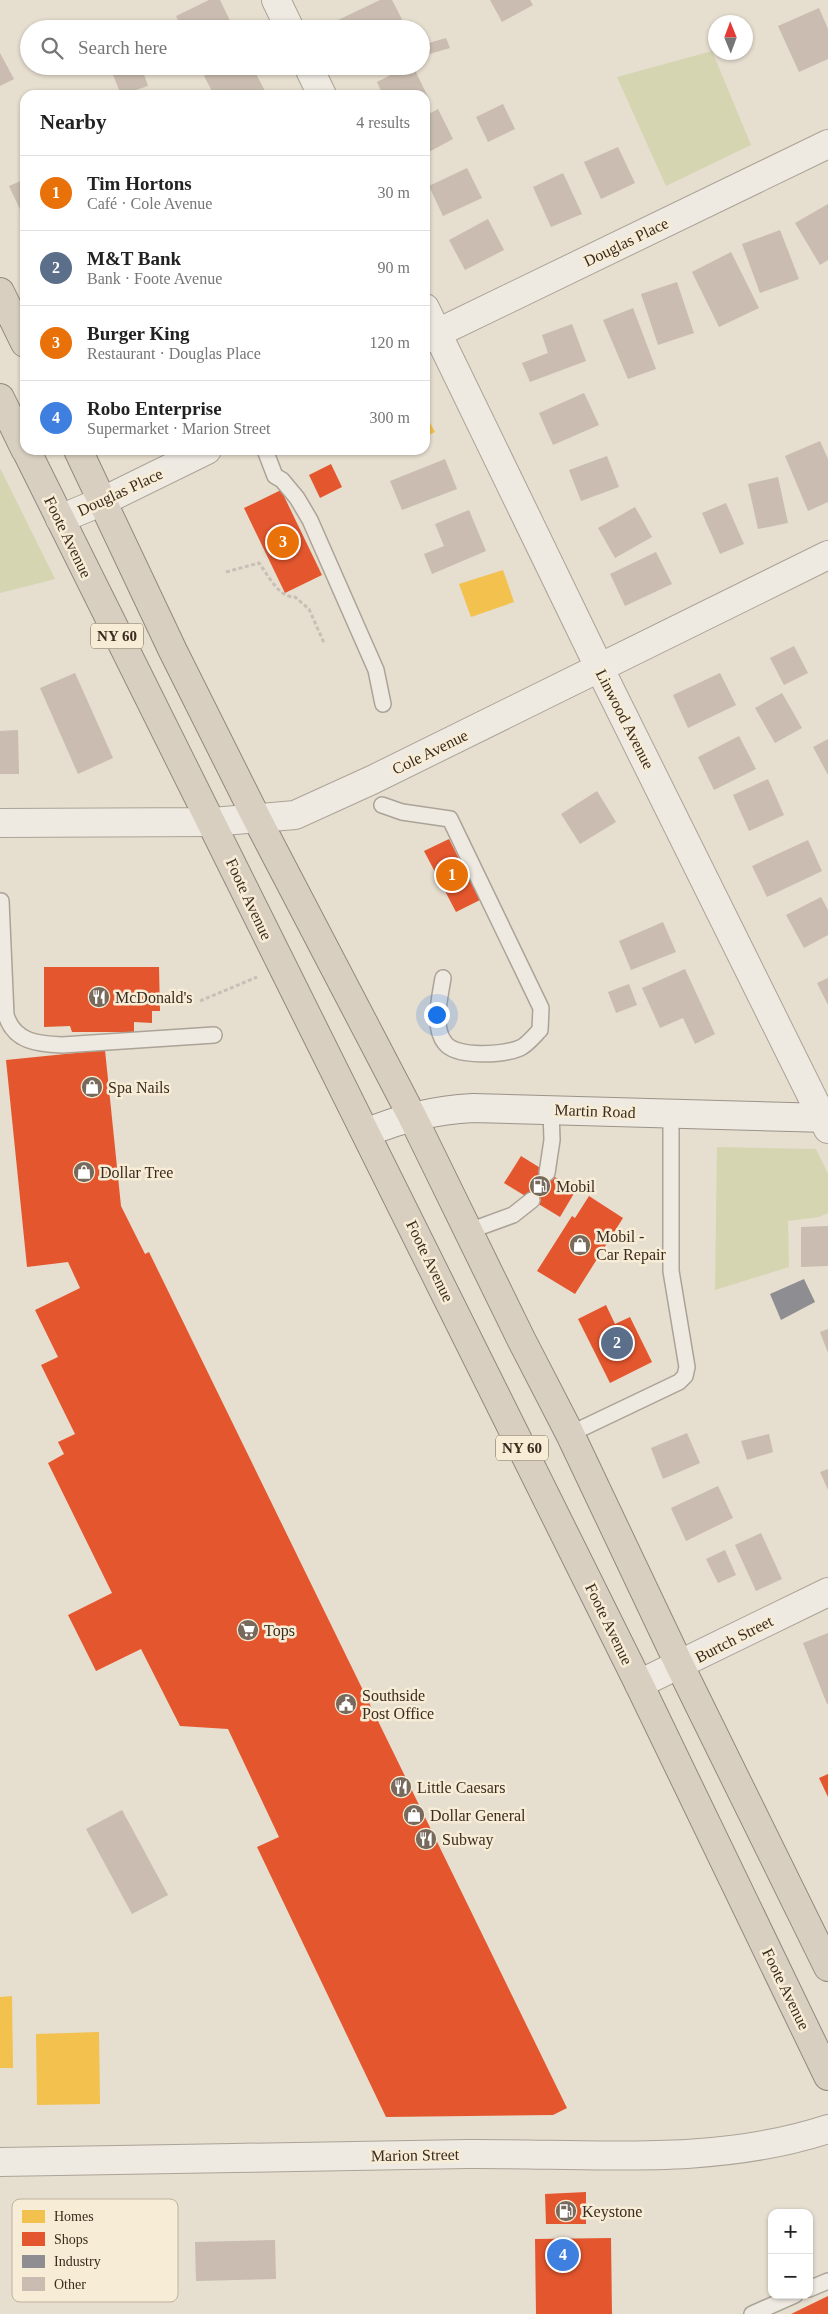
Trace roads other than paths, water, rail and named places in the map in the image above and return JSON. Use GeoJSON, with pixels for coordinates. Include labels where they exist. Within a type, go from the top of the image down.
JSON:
{"type":"FeatureCollection","features":[{"type":"Feature","properties":{"kind":"highway"},"geometry":{"type":"LineString","coordinates":[[0,292],[20,333]]}},
{"type":"Feature","properties":{"kind":"highway","name":"Foote Avenue"},"geometry":{"type":"LineString","coordinates":[[0,398],[20,439]]}},
{"type":"Feature","properties":{"kind":"highway","name":"Foote Avenue"},"geometry":{"type":"LineString","coordinates":[[28,455],[639,1684],[828,2076]]}},
{"type":"Feature","properties":{"kind":"highway","name":"NY 60"},"geometry":{"type":"LineString","coordinates":[[80,455],[173,651],[257,819],[412,1116],[521,1339],[570,1434],[680,1666],[828,1967]]}},
{"type":"Feature","properties":{"kind":"street"},"geometry":{"type":"LineString","coordinates":[[279,1],[286,20]]}},
{"type":"Feature","properties":{"kind":"street"},"geometry":{"type":"LineString","coordinates":[[312,75],[320,90]]}},
{"type":"Feature","properties":{"kind":"street","name":"Douglas Place"},"geometry":{"type":"LineString","coordinates":[[431,336],[828,144]]}},
{"type":"Feature","properties":{"kind":"street","name":"Linwood Avenue"},"geometry":{"type":"LineString","coordinates":[[431,336],[826,1122]]}},
{"type":"Feature","properties":{"kind":"street","name":"Douglas Place"},"geometry":{"type":"LineString","coordinates":[[60,519],[103,501],[197,455]]}},
{"type":"Feature","properties":{"kind":"street","name":"Cole Avenue"},"geometry":{"type":"LineString","coordinates":[[0,823],[212,822],[295,815],[372,780],[828,555]]}},
{"type":"Feature","properties":{"kind":"street","name":"Martin Road"},"geometry":{"type":"LineString","coordinates":[[366,1133],[412,1116],[473,1108],[671,1113],[826,1122]]}},
{"type":"Feature","properties":{"kind":"street","name":"Burtch Street"},"geometry":{"type":"LineString","coordinates":[[639,1684],[680,1666],[828,1592]]}},
{"type":"Feature","properties":{"kind":"street","name":"Marion Street"},"geometry":{"type":"LineString","coordinates":[[0,2162],[467,2154],[688,2154],[768,2145],[828,2129]]}},
{"type":"Feature","properties":{"kind":"lane"},"geometry":{"type":"LineString","coordinates":[[267,455],[275,476],[290,488],[310,520],[376,670],[383,704]]}},
{"type":"Feature","properties":{"kind":"lane"},"geometry":{"type":"LineString","coordinates":[[382,805],[402,812],[450,820],[542,1008],[540,1030],[521,1048],[494,1054],[461,1052],[446,1045],[440,1034],[438,1014],[443,978]]}},
{"type":"Feature","properties":{"kind":"lane"},"geometry":{"type":"LineString","coordinates":[[1,901],[6,1015],[10,1026],[16,1034],[40,1044],[62,1045],[214,1035]]}},
{"type":"Feature","properties":{"kind":"lane"},"geometry":{"type":"LineString","coordinates":[[548,1172],[552,1140],[551,1110]]}},
{"type":"Feature","properties":{"kind":"lane"},"geometry":{"type":"LineString","coordinates":[[570,1434],[679,1382],[685,1376],[687,1366],[671,1271],[671,1113]]}},
{"type":"Feature","properties":{"kind":"lane"},"geometry":{"type":"LineString","coordinates":[[469,1232],[513,1215],[532,1200]]}},
{"type":"Feature","properties":{"kind":"lane"},"geometry":{"type":"LineString","coordinates":[[813,2287],[828,2281]]}},
{"type":"Feature","properties":{"kind":"lane"},"geometry":{"type":"LineString","coordinates":[[752,2314],[786,2299]]}},
{"type":"Feature","properties":{"kind":"place","name":"Burger King"},"geometry":{"type":"Point","coordinates":[283,542]}},
{"type":"Feature","properties":{"kind":"place","name":"Tim Hortons"},"geometry":{"type":"Point","coordinates":[452,875]}},
{"type":"Feature","properties":{"kind":"place","name":"McDonald's"},"geometry":{"type":"Point","coordinates":[99,997]}},
{"type":"Feature","properties":{"kind":"place","name":"Spa Nails"},"geometry":{"type":"Point","coordinates":[92,1087]}},
{"type":"Feature","properties":{"kind":"place","name":"Dollar Tree"},"geometry":{"type":"Point","coordinates":[84,1172]}},
{"type":"Feature","properties":{"kind":"place","name":"Mobil"},"geometry":{"type":"Point","coordinates":[540,1186]}},
{"type":"Feature","properties":{"kind":"place","name":"Mobil - Car Repair"},"geometry":{"type":"Point","coordinates":[580,1245]}},
{"type":"Feature","properties":{"kind":"place","name":"M&T Bank"},"geometry":{"type":"Point","coordinates":[617,1343]}},
{"type":"Feature","properties":{"kind":"place","name":"Tops"},"geometry":{"type":"Point","coordinates":[248,1630]}},
{"type":"Feature","properties":{"kind":"place","name":"Southside Post Office"},"geometry":{"type":"Point","coordinates":[346,1704]}},
{"type":"Feature","properties":{"kind":"place","name":"Little Caesars"},"geometry":{"type":"Point","coordinates":[401,1787]}},
{"type":"Feature","properties":{"kind":"place","name":"Dollar General"},"geometry":{"type":"Point","coordinates":[414,1815]}},
{"type":"Feature","properties":{"kind":"place","name":"Subway"},"geometry":{"type":"Point","coordinates":[426,1839]}},
{"type":"Feature","properties":{"kind":"place","name":"Keystone"},"geometry":{"type":"Point","coordinates":[566,2211]}},
{"type":"Feature","properties":{"kind":"place","name":"Robo Enterprise"},"geometry":{"type":"Point","coordinates":[563,2255]}}]}
